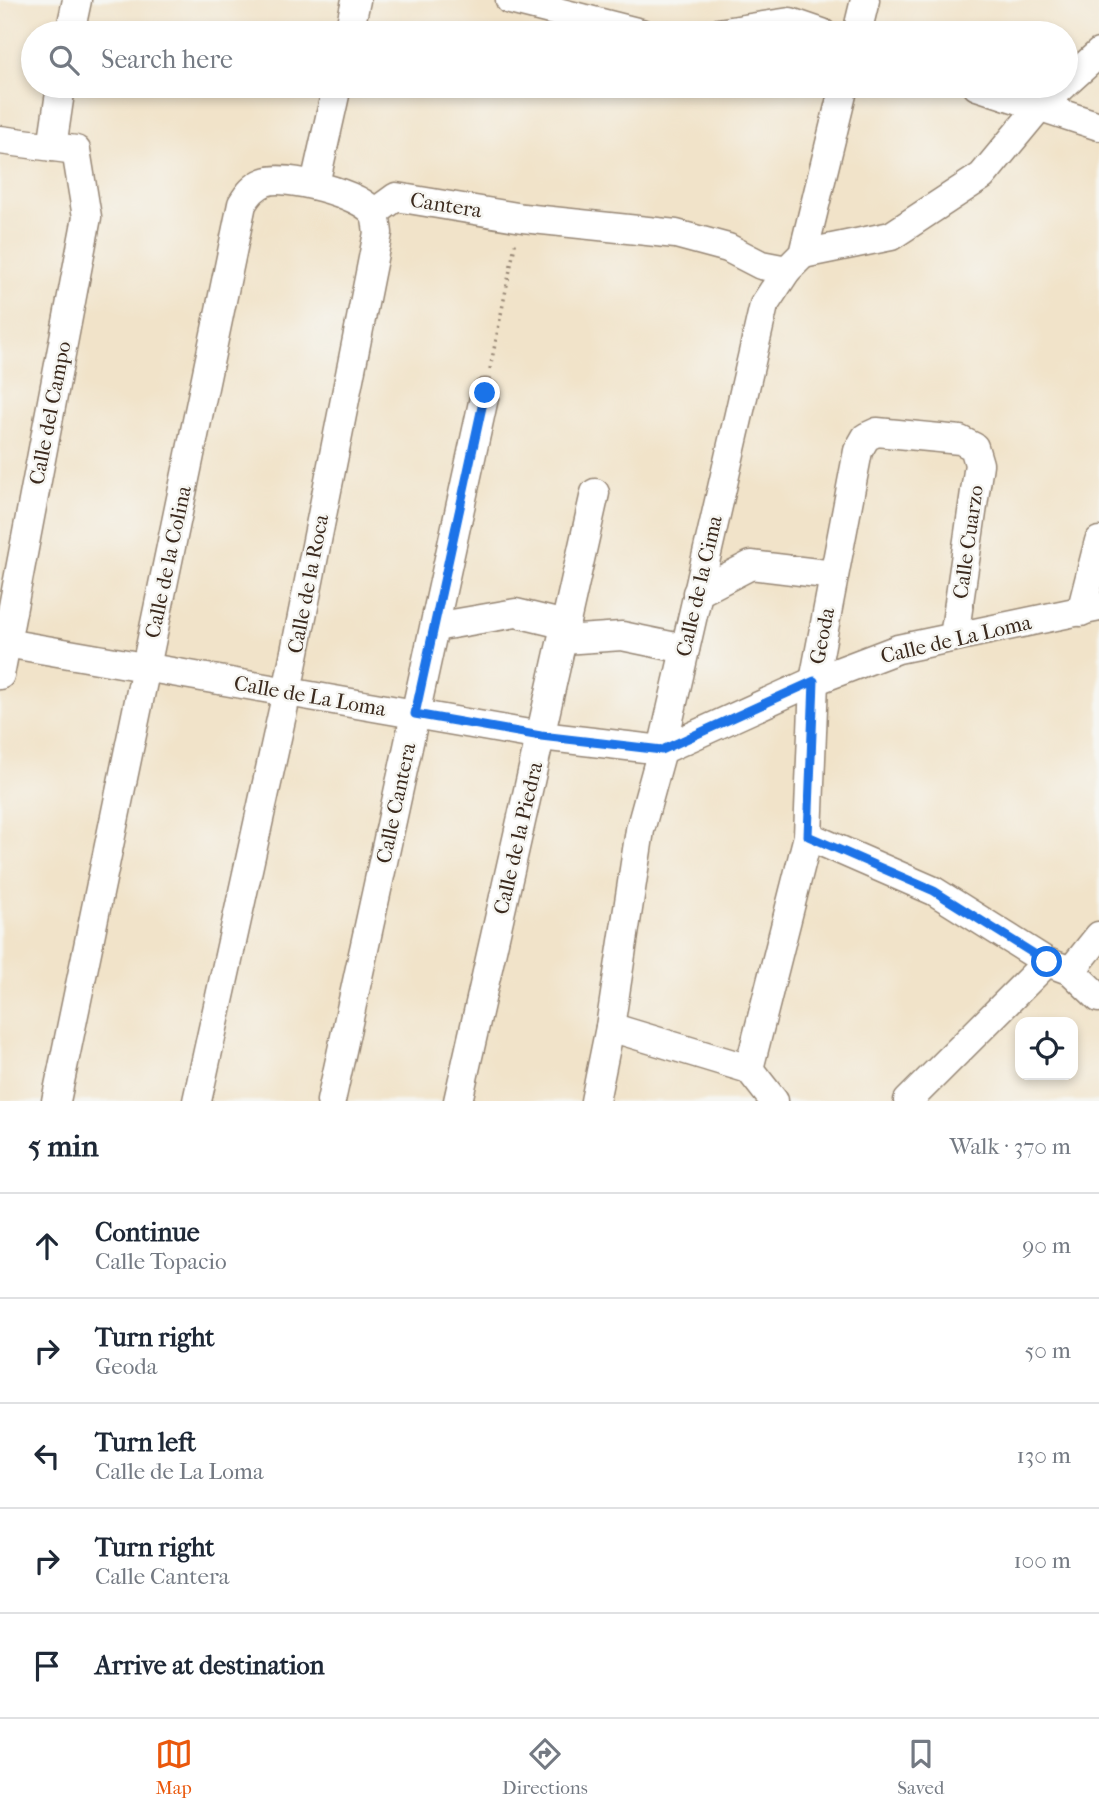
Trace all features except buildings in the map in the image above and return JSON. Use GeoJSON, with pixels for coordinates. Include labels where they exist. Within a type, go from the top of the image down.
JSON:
{"type":"FeatureCollection","features":[{"type":"Feature","properties":{"kind":"street"},"geometry":{"type":"LineString","coordinates":[[73,21],[77,0]]}},
{"type":"Feature","properties":{"kind":"street"},"geometry":{"type":"LineString","coordinates":[[352,21],[356,0]]}},
{"type":"Feature","properties":{"kind":"street"},"geometry":{"type":"LineString","coordinates":[[510,0],[593,21]]}},
{"type":"Feature","properties":{"kind":"street"},"geometry":{"type":"LineString","coordinates":[[860,21],[865,0]]}},
{"type":"Feature","properties":{"kind":"street"},"geometry":{"type":"LineString","coordinates":[[1078,72],[1099,53]]}},
{"type":"Feature","properties":{"kind":"street","name":"Calle del Campo"},"geometry":{"type":"LineString","coordinates":[[0,675],[4,642],[87,217],[64,148],[62,98]]}},
{"type":"Feature","properties":{"kind":"street"},"geometry":{"type":"LineString","coordinates":[[334,98],[315,184],[360,201],[374,213]]}},
{"type":"Feature","properties":{"kind":"street","name":"Calle de la Cima"},"geometry":{"type":"LineString","coordinates":[[595,1101],[610,1027],[640,830],[662,750],[764,305],[795,262],[842,98]]}},
{"type":"Feature","properties":{"kind":"street"},"geometry":{"type":"LineString","coordinates":[[1015,98],[1099,126]]}},
{"type":"Feature","properties":{"kind":"street"},"geometry":{"type":"LineString","coordinates":[[795,262],[891,236],[982,176],[1049,98]]}},
{"type":"Feature","properties":{"kind":"street"},"geometry":{"type":"LineString","coordinates":[[0,139],[64,148]]}},
{"type":"Feature","properties":{"kind":"street","name":"Calle de la Colina"},"geometry":{"type":"LineString","coordinates":[[56,1101],[242,204],[253,188],[268,180],[315,184]]}},
{"type":"Feature","properties":{"kind":"street","name":"Cantera"},"geometry":{"type":"LineString","coordinates":[[374,213],[396,197],[523,218],[676,234],[727,248],[761,265],[795,262]]}},
{"type":"Feature","properties":{"kind":"street","name":"Calle de la Roca"},"geometry":{"type":"LineString","coordinates":[[197,1101],[287,692],[378,233],[374,213]]}},
{"type":"Feature","properties":{"kind":"street","name":"Calle Cantera"},"geometry":{"type":"LineString","coordinates":[[331,1101],[485,393]]}},
{"type":"Feature","properties":{"kind":"street","name":"Geoda"},"geometry":{"type":"LineString","coordinates":[[749,1069],[808,836],[814,681],[858,452],[866,437],[877,432],[960,440],[974,447]]}},
{"type":"Feature","properties":{"kind":"street","name":"Calle Cuarzo"},"geometry":{"type":"LineString","coordinates":[[954,637],[979,464],[974,447]]}},
{"type":"Feature","properties":{"kind":"street","name":"Calle de la Piedra"},"geometry":{"type":"LineString","coordinates":[[458,1101],[595,493]]}},
{"type":"Feature","properties":{"kind":"street"},"geometry":{"type":"LineString","coordinates":[[1090,609],[1099,541]]}},
{"type":"Feature","properties":{"kind":"street"},"geometry":{"type":"LineString","coordinates":[[697,593],[751,565],[834,575]]}},
{"type":"Feature","properties":{"kind":"street","name":"Calle de La Loma"},"geometry":{"type":"LineString","coordinates":[[4,642],[541,736],[662,750],[814,681],[898,649],[1090,609]]}},
{"type":"Feature","properties":{"kind":"street"},"geometry":{"type":"LineString","coordinates":[[435,627],[516,613],[565,632],[622,636],[685,649]]}},
{"type":"Feature","properties":{"kind":"street"},"geometry":{"type":"LineString","coordinates":[[808,836],[934,891],[1059,967],[1099,998]]}},
{"type":"Feature","properties":{"kind":"street"},"geometry":{"type":"LineString","coordinates":[[908,1101],[1059,967],[1099,936]]}},
{"type":"Feature","properties":{"kind":"street"},"geometry":{"type":"LineString","coordinates":[[610,1027],[749,1069],[774,1101]]}},
{"type":"Feature","properties":{"kind":"path"},"geometry":{"type":"LineString","coordinates":[[485,393],[523,218]]}},
{"type":"Feature","properties":{"kind":"route"},"geometry":{"type":"LineString","coordinates":[[485,393],[415,714],[541,736],[662,750],[814,681],[808,836],[934,891],[1047,962]]}}]}
